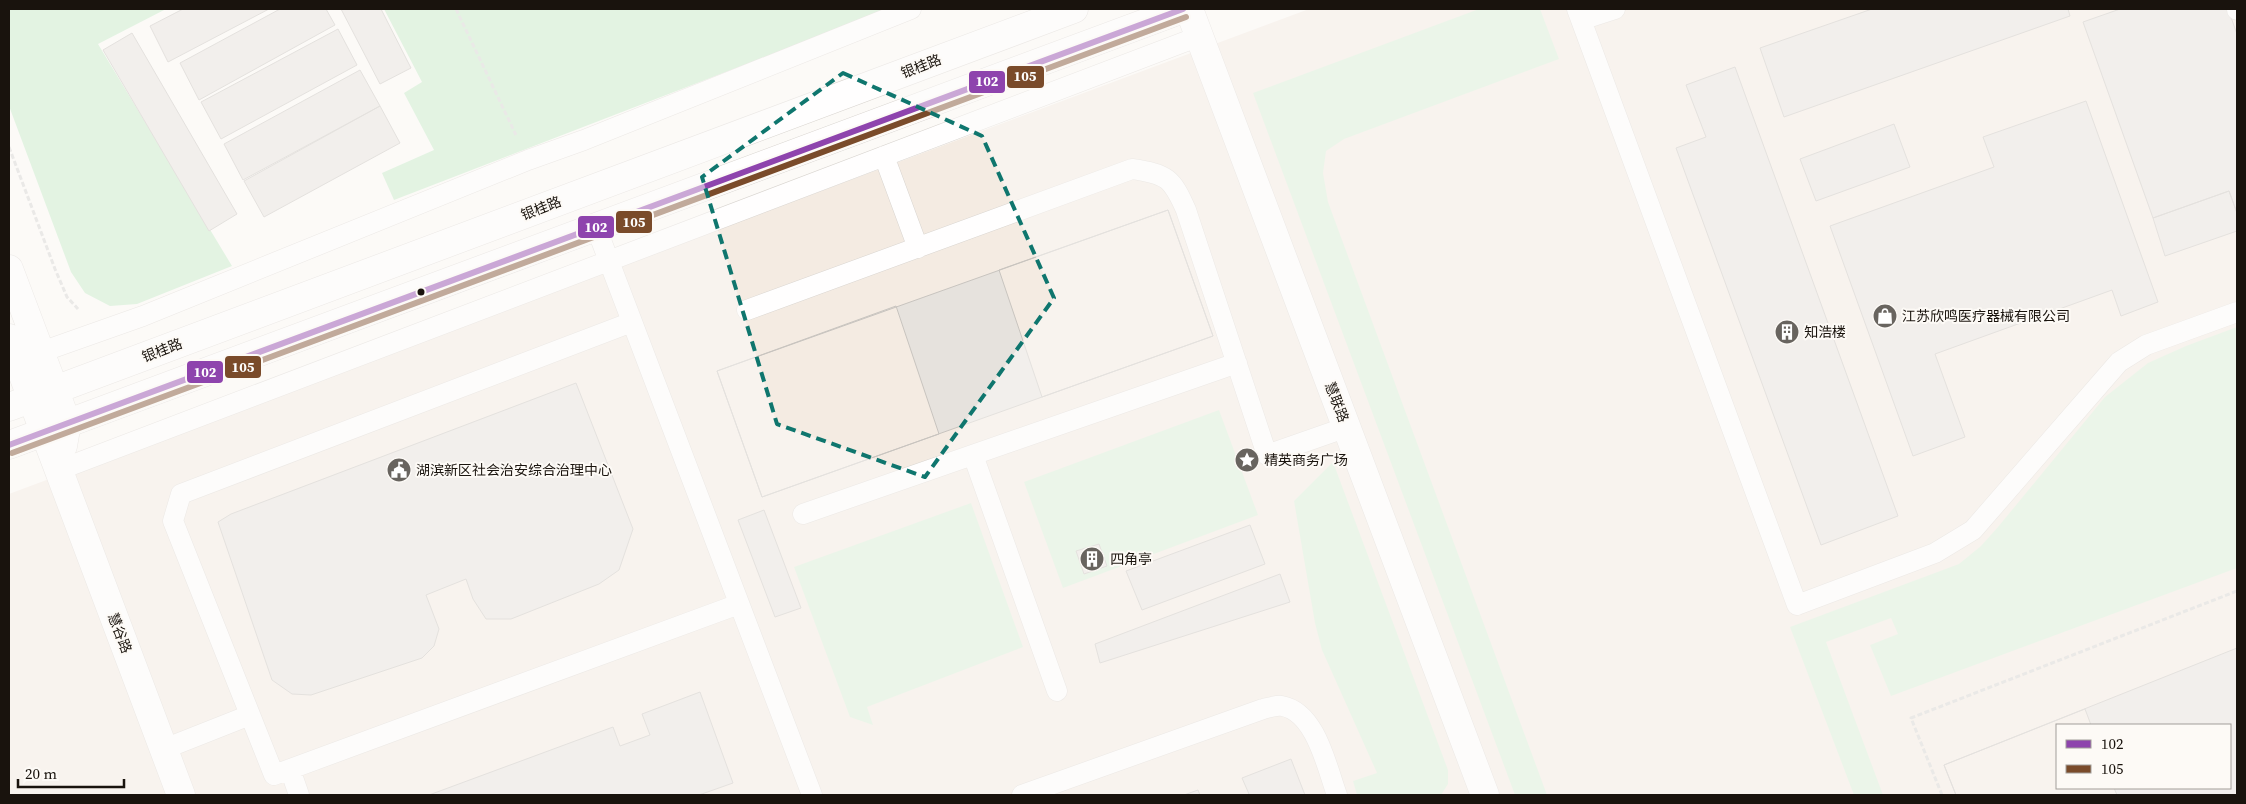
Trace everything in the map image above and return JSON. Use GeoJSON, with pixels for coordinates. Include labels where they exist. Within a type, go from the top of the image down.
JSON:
{"type":"FeatureCollection","features":[{"type":"Feature","properties":{"kind":"street","name":"银桂路"},"geometry":{"type":"LineString","coordinates":[[32,399],[1074,9]]}},
{"type":"Feature","properties":{"kind":"street"},"geometry":{"type":"LineString","coordinates":[[9,445],[1183,9]]}},
{"type":"Feature","properties":{"kind":"street","name":"慧联路"},"geometry":{"type":"LineString","coordinates":[[1190,9],[1485,795]]}},
{"type":"Feature","properties":{"kind":"street","name":"慧谷路"},"geometry":{"type":"LineString","coordinates":[[9,269],[19,354],[32,399],[56,428],[59,470],[181,795]]}},
{"type":"Feature","properties":{"kind":"lane"},"geometry":{"type":"LineString","coordinates":[[19,354],[99,332],[152,312],[528,160],[584,140],[911,9]]}},
{"type":"Feature","properties":{"kind":"lane"},"geometry":{"type":"LineString","coordinates":[[1615,9],[1579,14],[1797,604],[1935,554],[1973,530],[2119,362],[2146,345],[2237,312]]}},
{"type":"Feature","properties":{"kind":"lane"},"geometry":{"type":"LineString","coordinates":[[59,470],[1200,36]]}},
{"type":"Feature","properties":{"kind":"lane"},"geometry":{"type":"LineString","coordinates":[[884,156],[918,248]]}},
{"type":"Feature","properties":{"kind":"lane"},"geometry":{"type":"LineString","coordinates":[[747,310],[1132,169],[1156,172],[1176,185],[1186,210],[1267,455],[1347,427]]}},
{"type":"Feature","properties":{"kind":"lane"},"geometry":{"type":"LineString","coordinates":[[596,227],[812,795]]}},
{"type":"Feature","properties":{"kind":"lane"},"geometry":{"type":"LineString","coordinates":[[632,322],[181,494],[174,520],[274,775],[739,604]]}},
{"type":"Feature","properties":{"kind":"lane"},"geometry":{"type":"LineString","coordinates":[[803,514],[1237,363]]}},
{"type":"Feature","properties":{"kind":"lane"},"geometry":{"type":"LineString","coordinates":[[973,455],[1057,691]]}},
{"type":"Feature","properties":{"kind":"lane"},"geometry":{"type":"LineString","coordinates":[[1022,795],[1263,709],[1282,706],[1298,713],[1314,730],[1337,795]]}},
{"type":"Feature","properties":{"kind":"lane"},"geometry":{"type":"LineString","coordinates":[[164,749],[250,715]]}},
{"type":"Feature","properties":{"kind":"lane"},"geometry":{"type":"LineString","coordinates":[[290,769],[300,795]]}},
{"type":"Feature","properties":{"kind":"path"},"geometry":{"type":"LineString","coordinates":[[456,9],[528,160]]}},
{"type":"Feature","properties":{"kind":"path"},"geometry":{"type":"LineString","coordinates":[[9,147],[67,297],[99,332]]}},
{"type":"Feature","properties":{"kind":"path"},"geometry":{"type":"LineString","coordinates":[[1942,795],[1912,718],[2237,591]]}},
{"type":"Feature","properties":{"kind":"highlighted area"},"geometry":{"type":"Polygon","coordinates":[[[843,73],[982,136],[1054,298],[925,477],[777,424],[702,177],[843,73]]]}},
{"type":"Feature","properties":{"kind":"shaded area"},"geometry":{"type":"Polygon","coordinates":[[[1309,9],[2237,9],[2237,795],[9,795],[9,494],[1309,9]]]}},
{"type":"Feature","properties":{"kind":"green space"},"geometry":{"type":"Polygon","coordinates":[[[9,9],[166,9],[98,44],[232,266],[137,304],[110,306],[85,293],[71,272],[9,106],[9,9]]]}},
{"type":"Feature","properties":{"kind":"green space"},"geometry":{"type":"Polygon","coordinates":[[[384,9],[889,9],[394,200],[382,173],[434,150],[404,93],[422,82],[384,9]]]}},
{"type":"Feature","properties":{"kind":"green space"},"geometry":{"type":"Polygon","coordinates":[[[1479,9],[1540,9],[1559,59],[1344,139],[1326,151],[1323,173],[1328,202],[1547,795],[1515,795],[1253,93],[1479,9]]]}},
{"type":"Feature","properties":{"kind":"green space"},"geometry":{"type":"Polygon","coordinates":[[[2237,327],[2237,568],[1891,696],[1870,645],[1898,634],[1891,618],[1826,642],[1883,795],[1854,795],[1790,627],[1959,564],[1981,546],[1998,527],[2105,397],[2148,363],[2186,346],[2237,327]]]}},
{"type":"Feature","properties":{"kind":"green space"},"geometry":{"type":"Polygon","coordinates":[[[1219,410],[1258,515],[1063,588],[1024,482],[1219,410]]]}},
{"type":"Feature","properties":{"kind":"green space"},"geometry":{"type":"Polygon","coordinates":[[[1333,462],[1448,770],[1448,784],[1441,795],[1357,795],[1353,781],[1377,773],[1322,650],[1315,623],[1294,501],[1333,462]]]}},
{"type":"Feature","properties":{"kind":"green space"},"geometry":{"type":"Polygon","coordinates":[[[971,503],[1023,647],[867,707],[873,725],[850,717],[794,567],[971,503]]]}},
{"type":"Feature","properties":{"kind":"building"},"geometry":{"type":"Polygon","coordinates":[[[183,9],[269,9],[168,62],[150,26],[183,9]]]}},
{"type":"Feature","properties":{"kind":"building"},"geometry":{"type":"Polygon","coordinates":[[[280,9],[326,9],[335,25],[199,100],[180,63],[280,9]]]}},
{"type":"Feature","properties":{"kind":"building"},"geometry":{"type":"Polygon","coordinates":[[[341,9],[381,9],[411,68],[380,84],[341,9]]]}},
{"type":"Feature","properties":{"kind":"building"},"geometry":{"type":"Polygon","coordinates":[[[1872,9],[2068,9],[2070,16],[1784,117],[1760,48],[1872,9]]]}},
{"type":"Feature","properties":{"kind":"building"},"geometry":{"type":"Polygon","coordinates":[[[2120,9],[2228,9],[2237,34],[2237,213],[2229,191],[2153,218],[2083,22],[2120,9]]]}},
{"type":"Feature","properties":{"kind":"building"},"geometry":{"type":"Polygon","coordinates":[[[338,29],[357,65],[221,139],[201,102],[338,29]]]}},
{"type":"Feature","properties":{"kind":"building"},"geometry":{"type":"Polygon","coordinates":[[[132,33],[237,214],[209,231],[103,50],[132,33]]]}},
{"type":"Feature","properties":{"kind":"building","name":"知浩楼"},"geometry":{"type":"Polygon","coordinates":[[[1735,67],[1898,516],[1821,545],[1676,148],[1706,137],[1686,85],[1735,67]]]}},
{"type":"Feature","properties":{"kind":"building"},"geometry":{"type":"Polygon","coordinates":[[[360,70],[380,106],[243,180],[224,144],[360,70]]]}},
{"type":"Feature","properties":{"kind":"building"},"geometry":{"type":"Polygon","coordinates":[[[2086,101],[2158,302],[2121,316],[2112,290],[1935,354],[1965,437],[1913,456],[1830,226],[1994,167],[1983,137],[2086,101]]]}},
{"type":"Feature","properties":{"kind":"building"},"geometry":{"type":"Polygon","coordinates":[[[380,106],[400,143],[264,217],[244,181],[380,106]]]}},
{"type":"Feature","properties":{"kind":"building"},"geometry":{"type":"Polygon","coordinates":[[[1894,124],[1910,167],[1816,201],[1800,159],[1894,124]]]}},
{"type":"Feature","properties":{"kind":"building"},"geometry":{"type":"Polygon","coordinates":[[[2229,191],[2237,213],[2237,231],[2165,256],[2153,218],[2229,191]]]}},
{"type":"Feature","properties":{"kind":"building"},"geometry":{"type":"Polygon","coordinates":[[[1168,210],[1213,336],[762,497],[717,371],[1168,210]]]}},
{"type":"Feature","properties":{"kind":"building"},"geometry":{"type":"Polygon","coordinates":[[[1168,210],[1213,336],[1042,397],[999,270],[1168,210]]]}},
{"type":"Feature","properties":{"kind":"building"},"geometry":{"type":"Polygon","coordinates":[[[896,306],[939,434],[762,497],[717,371],[896,306]]]}},
{"type":"Feature","properties":{"kind":"building"},"geometry":{"type":"Polygon","coordinates":[[[576,383],[633,529],[619,570],[599,584],[511,619],[486,619],[473,599],[466,579],[426,595],[439,629],[434,646],[422,658],[311,695],[292,694],[272,680],[218,522],[231,514],[576,383]]]}},
{"type":"Feature","properties":{"kind":"building"},"geometry":{"type":"Polygon","coordinates":[[[764,510],[801,608],[775,617],[738,520],[764,510]]]}},
{"type":"Feature","properties":{"kind":"building"},"geometry":{"type":"Polygon","coordinates":[[[1250,525],[1265,564],[1142,610],[1126,571],[1250,525]]]}},
{"type":"Feature","properties":{"kind":"building","name":"四角亭"},"geometry":{"type":"Polygon","coordinates":[[[1099,544],[1107,566],[1084,574],[1076,551],[1099,544]]]}},
{"type":"Feature","properties":{"kind":"building"},"geometry":{"type":"Polygon","coordinates":[[[1280,574],[1290,602],[1100,663],[1095,644],[1280,574]]]}},
{"type":"Feature","properties":{"kind":"building"},"geometry":{"type":"Polygon","coordinates":[[[2237,648],[2237,795],[1956,795],[1944,765],[2237,648]]]}},
{"type":"Feature","properties":{"kind":"building"},"geometry":{"type":"Polygon","coordinates":[[[700,692],[733,783],[699,795],[429,795],[613,727],[620,746],[650,735],[642,714],[700,692]]]}},
{"type":"Feature","properties":{"kind":"building"},"geometry":{"type":"Polygon","coordinates":[[[2085,709],[2091,724],[2056,724],[2056,789],[2114,789],[2117,795],[1956,795],[1944,765],[2085,709]]]}},
{"type":"Feature","properties":{"kind":"building"},"geometry":{"type":"Polygon","coordinates":[[[1291,759],[1305,795],[1246,795],[1249,794],[1242,778],[1291,759]]]}},
{"type":"Feature","properties":{"kind":"building"},"geometry":{"type":"Polygon","coordinates":[[[1198,790],[1200,795],[1184,795],[1198,790]]]}},
{"type":"Feature","properties":{"kind":"transit line","name":"102"},"geometry":{"type":"LineString","coordinates":[[9,445],[1183,9]]}},
{"type":"Feature","properties":{"kind":"transit line","name":"105"},"geometry":{"type":"LineString","coordinates":[[12,453],[1186,17]]}},
{"type":"Feature","properties":{"kind":"place","name":"江苏欣鸣医疗器械有限公司"},"geometry":{"type":"Point","coordinates":[1885,316]}},
{"type":"Feature","properties":{"kind":"place","name":"知浩楼"},"geometry":{"type":"Point","coordinates":[1787,332]}},
{"type":"Feature","properties":{"kind":"place","name":"精英商务广场"},"geometry":{"type":"Point","coordinates":[1247,460]}},
{"type":"Feature","properties":{"kind":"place","name":"湖滨新区社会治安综合治理中心"},"geometry":{"type":"Point","coordinates":[399,470]}},
{"type":"Feature","properties":{"kind":"place","name":"四角亭"},"geometry":{"type":"Point","coordinates":[1092,559]}}]}
